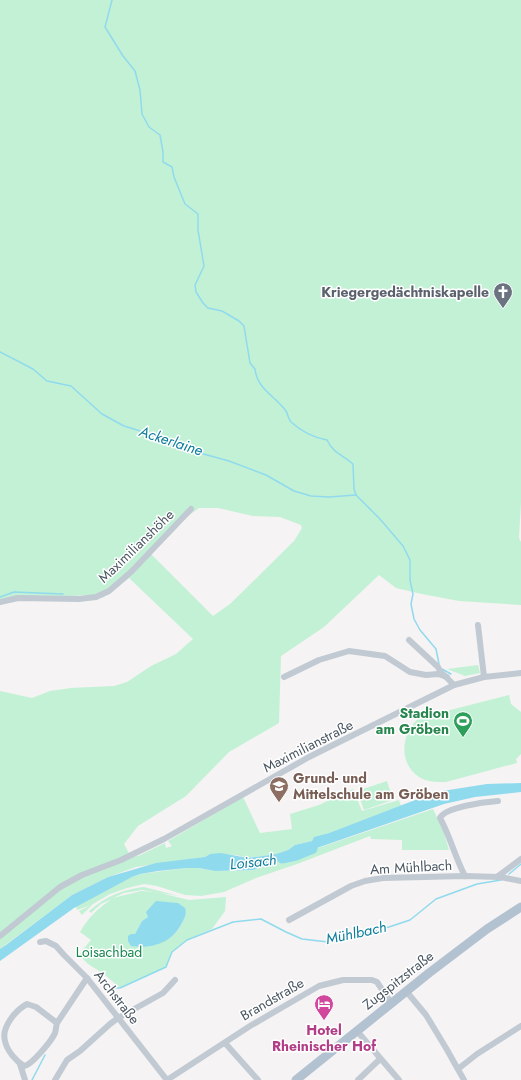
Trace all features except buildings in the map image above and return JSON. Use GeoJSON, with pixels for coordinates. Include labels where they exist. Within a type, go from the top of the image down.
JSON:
{"type":"FeatureCollection","features":[{"type":"Feature","properties":{"kind":"main road","name":"Zugspitzstraße"},"geometry":{"type":"LineString","coordinates":[[296,1080],[406,991],[487,929],[520,909]]}},
{"type":"Feature","properties":{"kind":"street","name":"Maximilianshöhe"},"geometry":{"type":"LineString","coordinates":[[0,602],[18,598],[79,599],[96,597],[109,591],[131,572],[192,509]]}},
{"type":"Feature","properties":{"kind":"street"},"geometry":{"type":"LineString","coordinates":[[478,625],[484,677]]}},
{"type":"Feature","properties":{"kind":"street"},"geometry":{"type":"LineString","coordinates":[[409,640],[454,685]]}},
{"type":"Feature","properties":{"kind":"street"},"geometry":{"type":"LineString","coordinates":[[284,677],[320,660],[349,651],[385,656],[410,672],[426,675],[438,674],[447,677]]}},
{"type":"Feature","properties":{"kind":"street","name":"Maximilianstraße"},"geometry":{"type":"LineString","coordinates":[[0,936],[60,887],[82,875],[121,860],[148,847],[304,760],[454,685],[484,677],[521,673]]}},
{"type":"Feature","properties":{"kind":"street"},"geometry":{"type":"LineString","coordinates":[[464,876],[446,829],[440,818],[441,815],[445,812],[470,805],[498,801]]}},
{"type":"Feature","properties":{"kind":"street"},"geometry":{"type":"LineString","coordinates":[[498,877],[521,859]]}},
{"type":"Feature","properties":{"kind":"street","name":"Am Mühlbach"},"geometry":{"type":"LineString","coordinates":[[289,920],[351,886],[365,880],[394,877],[464,876],[498,877],[521,881]]}},
{"type":"Feature","properties":{"kind":"street","name":"Archstraße"},"geometry":{"type":"LineString","coordinates":[[40,942],[46,941],[56,946],[64,956],[87,978],[167,1080]]}},
{"type":"Feature","properties":{"kind":"street"},"geometry":{"type":"LineString","coordinates":[[57,1023],[31,1005],[27,1004],[18,1010],[7,1027],[4,1040],[20,1064],[25,1080],[29,1065],[55,1033],[57,1023],[87,978]]}},
{"type":"Feature","properties":{"kind":"street","name":"Brandstraße"},"geometry":{"type":"LineString","coordinates":[[167,1080],[250,1026],[304,993],[319,986],[334,982],[359,979],[372,980],[377,982],[391,1003]]}},
{"type":"Feature","properties":{"kind":"street"},"geometry":{"type":"LineString","coordinates":[[55,1080],[67,1060],[118,1018],[163,993],[175,980]]}},
{"type":"Feature","properties":{"kind":"street"},"geometry":{"type":"LineString","coordinates":[[406,991],[426,1014],[464,1080]]}},
{"type":"Feature","properties":{"kind":"street"},"geometry":{"type":"LineString","coordinates":[[458,1069],[477,1054],[521,1026]]}},
{"type":"Feature","properties":{"kind":"street"},"geometry":{"type":"LineString","coordinates":[[357,1031],[380,1060],[399,1080]]}},
{"type":"Feature","properties":{"kind":"street"},"geometry":{"type":"LineString","coordinates":[[225,1043],[258,1080]]}},
{"type":"Feature","properties":{"kind":"street"},"geometry":{"type":"LineString","coordinates":[[358,1080],[380,1060]]}},
{"type":"Feature","properties":{"kind":"street"},"geometry":{"type":"LineString","coordinates":[[20,1064],[24,1066],[29,1065]]}},
{"type":"Feature","properties":{"kind":"green space"},"geometry":{"type":"Polygon","coordinates":[[[0,0],[521,0],[521,502],[519,538],[521,542],[521,605],[459,601],[422,594],[396,588],[379,575],[324,627],[281,656],[279,723],[229,752],[186,796],[138,826],[124,844],[131,857],[138,856],[165,843],[166,848],[172,846],[168,841],[243,797],[260,833],[292,829],[290,814],[319,805],[353,789],[362,811],[399,800],[401,806],[315,837],[312,841],[295,845],[288,850],[276,854],[248,858],[236,855],[210,854],[205,857],[136,867],[108,877],[72,895],[0,949],[0,691],[32,698],[50,691],[71,688],[114,686],[127,682],[151,666],[176,654],[193,639],[129,578],[102,598],[88,595],[0,600],[0,0]],[[199,508],[188,516],[151,554],[213,616],[230,604],[294,541],[302,528],[301,525],[280,517],[253,516],[218,508],[199,508]]]}},
{"type":"Feature","properties":{"kind":"green space"},"geometry":{"type":"Polygon","coordinates":[[[478,665],[480,673],[465,676],[447,669],[478,665]]]}},
{"type":"Feature","properties":{"kind":"green space","name":"Stadion am Gröben"},"geometry":{"type":"Polygon","coordinates":[[[509,695],[511,704],[521,712],[521,754],[516,759],[517,763],[446,782],[425,780],[412,771],[405,756],[404,748],[408,732],[419,718],[509,695]]]}},
{"type":"Feature","properties":{"kind":"green space"},"geometry":{"type":"Polygon","coordinates":[[[387,781],[393,800],[364,810],[357,791],[387,781]]]}},
{"type":"Feature","properties":{"kind":"green space"},"geometry":{"type":"Polygon","coordinates":[[[433,809],[443,830],[449,850],[402,850],[402,840],[371,839],[370,836],[256,878],[224,892],[201,896],[185,895],[157,886],[144,884],[110,894],[93,904],[82,915],[79,911],[91,905],[77,910],[76,906],[127,879],[140,874],[186,868],[199,868],[215,871],[253,870],[433,809]]]}},
{"type":"Feature","properties":{"kind":"green space","name":"Loisachbad"},"geometry":{"type":"Polygon","coordinates":[[[144,887],[179,896],[159,893],[189,900],[226,897],[225,911],[212,929],[187,940],[172,952],[166,967],[120,988],[104,974],[88,964],[80,956],[81,952],[91,940],[80,932],[86,922],[102,906],[112,899],[101,904],[91,913],[89,911],[115,894],[144,887]],[[142,890],[124,893],[113,898],[141,891],[153,892],[142,890]],[[186,913],[148,917],[142,921],[135,934],[131,934],[148,946],[173,936],[177,932],[186,913]]]}},
{"type":"Feature","properties":{"kind":"water"},"geometry":{"type":"Polygon","coordinates":[[[521,783],[521,792],[475,797],[444,804],[253,870],[215,871],[199,868],[186,868],[140,874],[74,908],[0,961],[0,949],[72,895],[108,877],[156,863],[205,857],[210,854],[221,853],[248,858],[276,854],[288,850],[295,845],[312,841],[314,837],[329,833],[436,792],[487,784],[521,783]]]}},
{"type":"Feature","properties":{"kind":"water"},"geometry":{"type":"Polygon","coordinates":[[[156,901],[178,903],[185,908],[186,914],[182,923],[173,935],[161,943],[139,947],[131,946],[128,941],[128,936],[135,934],[142,921],[148,917],[146,912],[156,901]]]}},
{"type":"Feature","properties":{"kind":"waterway"},"geometry":{"type":"LineString","coordinates":[[112,0],[105,27],[123,56],[135,71],[140,90],[142,114],[149,127],[160,135],[163,162],[172,167],[174,177],[185,204],[198,214],[198,230],[204,266],[195,285],[196,292],[208,308],[222,311],[239,321],[244,326],[250,363],[255,369],[256,376],[267,392],[286,411],[291,422],[308,434],[327,440],[335,451],[353,464],[354,489],[356,495],[380,519],[403,546],[410,560],[410,580],[413,594],[411,604],[414,619],[420,630],[436,649],[439,664]]}},
{"type":"Feature","properties":{"kind":"waterway","name":"Ackerlaine"},"geometry":{"type":"LineString","coordinates":[[0,352],[33,369],[47,381],[71,386],[102,414],[124,426],[266,475],[294,491],[311,496],[329,497],[356,495]]}},
{"type":"Feature","properties":{"kind":"waterway"},"geometry":{"type":"LineString","coordinates":[[0,597],[14,592],[63,594]]}},
{"type":"Feature","properties":{"kind":"waterway"},"geometry":{"type":"LineString","coordinates":[[442,669],[451,674]]}},
{"type":"Feature","properties":{"kind":"waterway","name":"Loisach"},"geometry":{"type":"LineString","coordinates":[[282,859],[296,856],[313,849]]}},
{"type":"Feature","properties":{"kind":"waterway","name":"Mühlbach"},"geometry":{"type":"LineString","coordinates":[[509,874],[521,864]]}},
{"type":"Feature","properties":{"kind":"waterway","name":"Mühlbach"},"geometry":{"type":"LineString","coordinates":[[109,988],[120,988],[166,967],[172,952],[187,940],[233,922],[261,919],[302,939],[328,942],[380,930],[410,920],[436,899],[477,884],[501,880]]}},
{"type":"Feature","properties":{"kind":"waterway","name":"Mühlbach"},"geometry":{"type":"LineString","coordinates":[[32,1080],[45,1055]]}},
{"type":"Feature","properties":{"kind":"place","name":"Kriegergedächtniskapelle"},"geometry":{"type":"Point","coordinates":[503,309]}},
{"type":"Feature","properties":{"kind":"place","name":"Stadion am Gröben"},"geometry":{"type":"Point","coordinates":[463,738]}},
{"type":"Feature","properties":{"kind":"place","name":"Grund- und Mittelschule am Gröben"},"geometry":{"type":"Point","coordinates":[279,803]}},
{"type":"Feature","properties":{"kind":"place","name":"Hotel Rheinischer Hof"},"geometry":{"type":"Point","coordinates":[324,1021]}}]}
